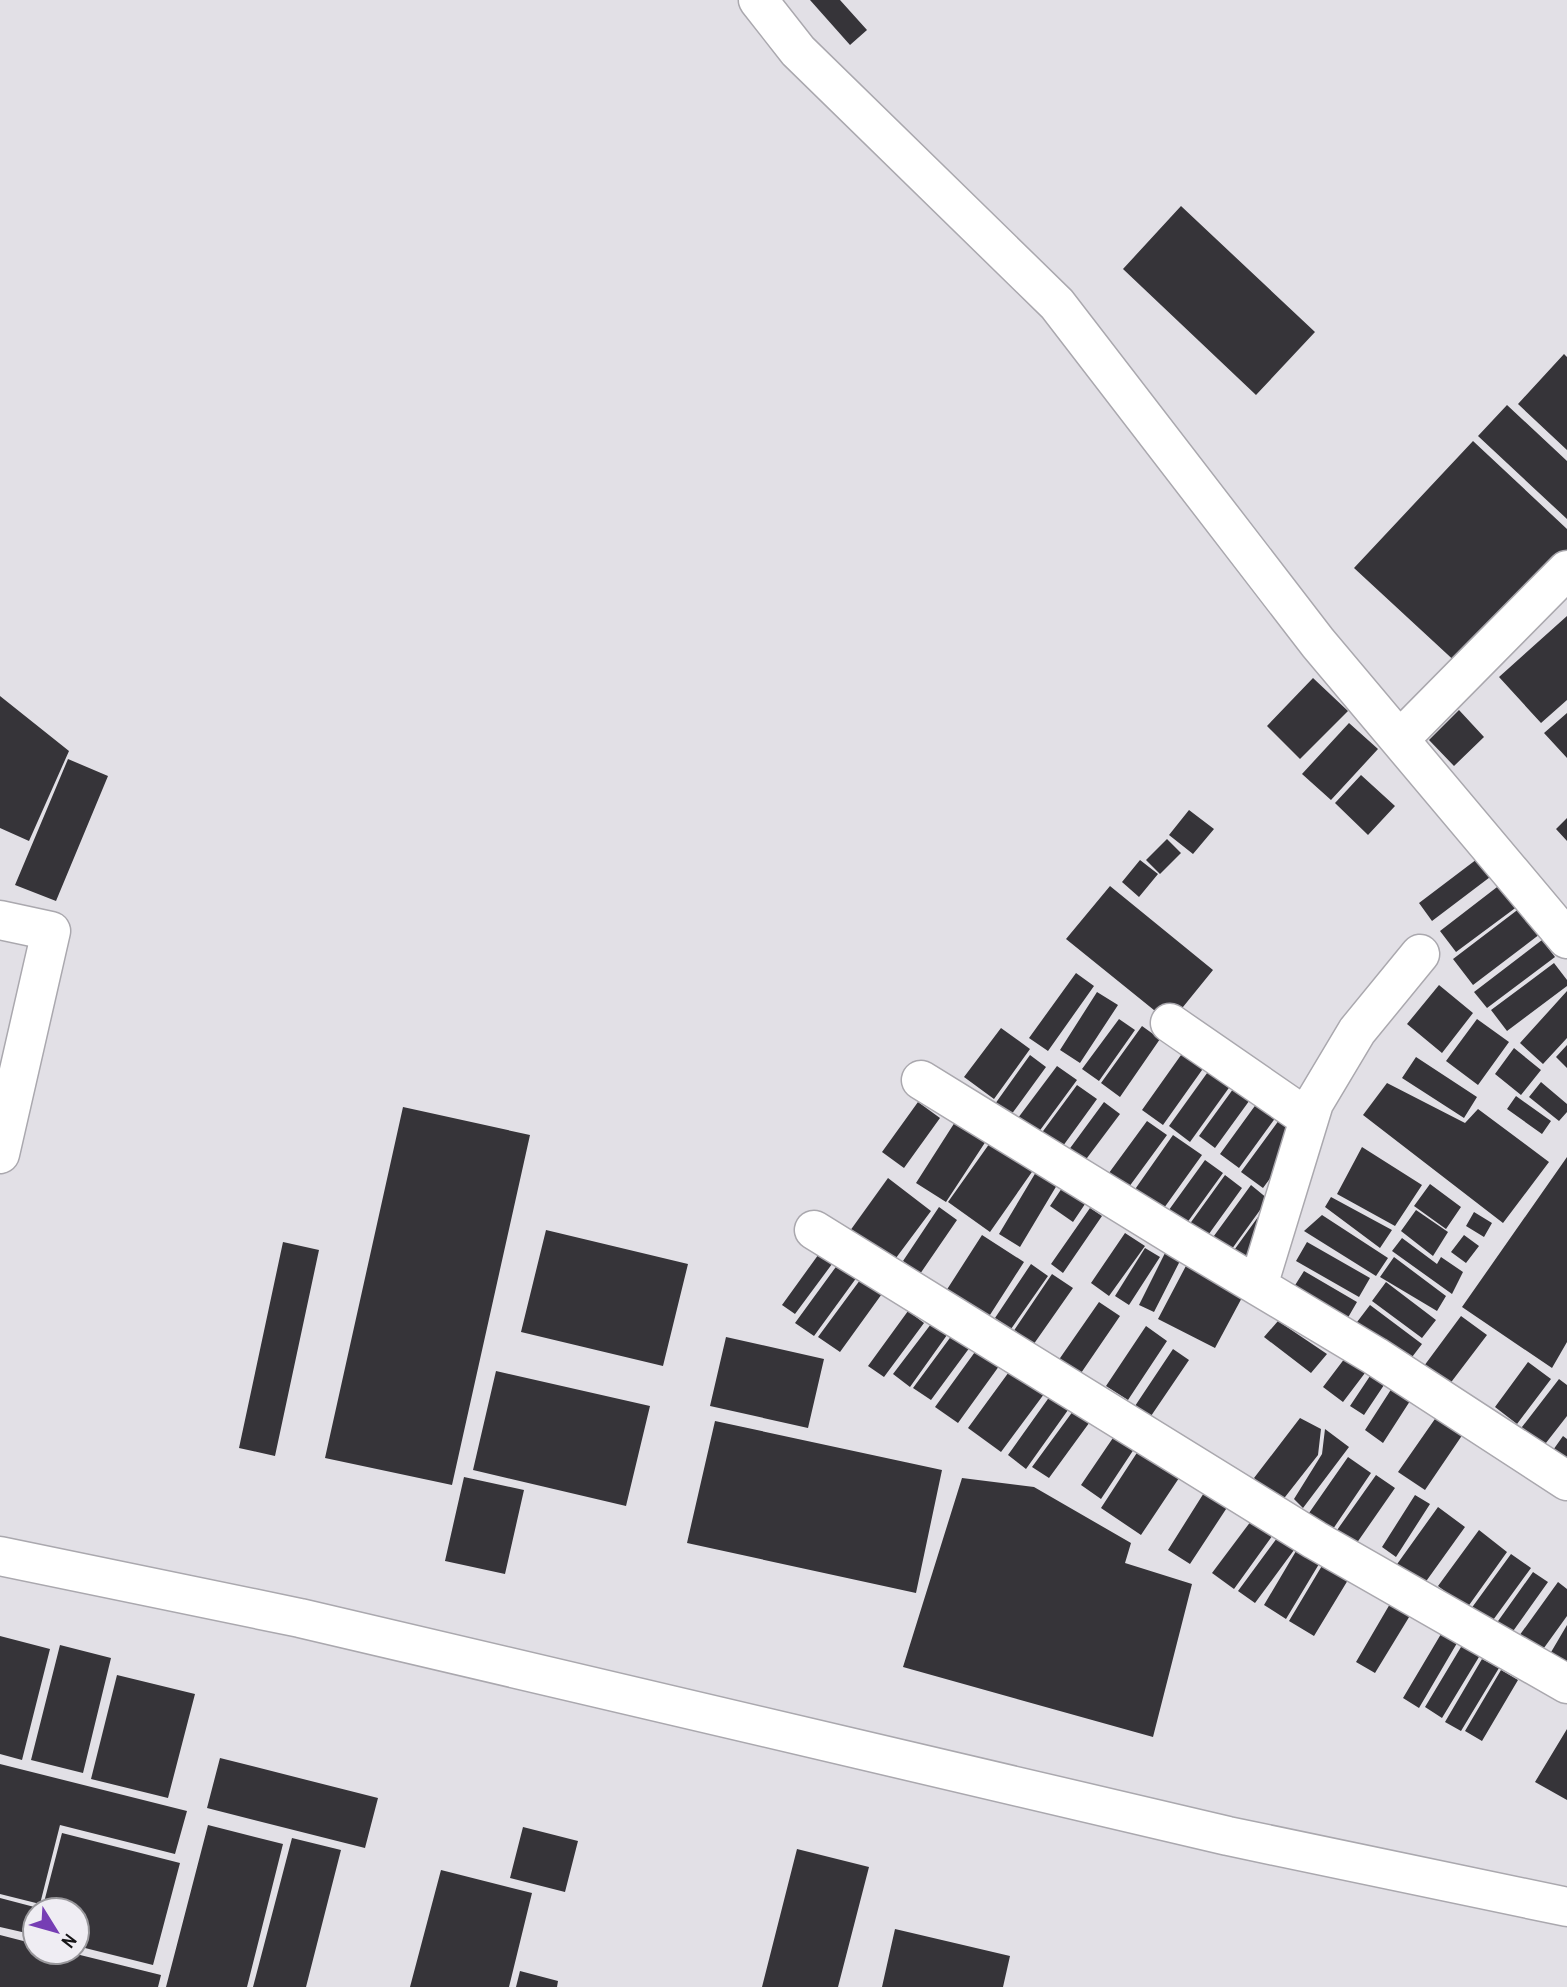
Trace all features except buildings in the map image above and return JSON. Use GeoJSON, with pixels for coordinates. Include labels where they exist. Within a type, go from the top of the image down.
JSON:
{"type":"FeatureCollection","features":[{"type":"Feature","properties":{"kind":"street"},"geometry":{"type":"LineString","coordinates":[[758,0],[798,51],[1057,304],[1318,643],[1567,939]]}},
{"type":"Feature","properties":{"kind":"street"},"geometry":{"type":"LineString","coordinates":[[1399,740],[1567,570]]}},
{"type":"Feature","properties":{"kind":"street"},"geometry":{"type":"LineString","coordinates":[[0,920],[51,931],[0,1154]]}},
{"type":"Feature","properties":{"kind":"street"},"geometry":{"type":"LineString","coordinates":[[1258,1286],[1314,1103],[1357,1031],[1420,954]]}},
{"type":"Feature","properties":{"kind":"street"},"geometry":{"type":"LineString","coordinates":[[1170,1023],[1309,1119]]}},
{"type":"Feature","properties":{"kind":"street"},"geometry":{"type":"LineString","coordinates":[[921,1080],[1375,1356],[1567,1480]]}},
{"type":"Feature","properties":{"kind":"street"},"geometry":{"type":"LineString","coordinates":[[814,1230],[1315,1540],[1567,1684]]}},
{"type":"Feature","properties":{"kind":"street"},"geometry":{"type":"LineString","coordinates":[[0,1556],[300,1618],[1228,1836],[1567,1907]]}}]}
